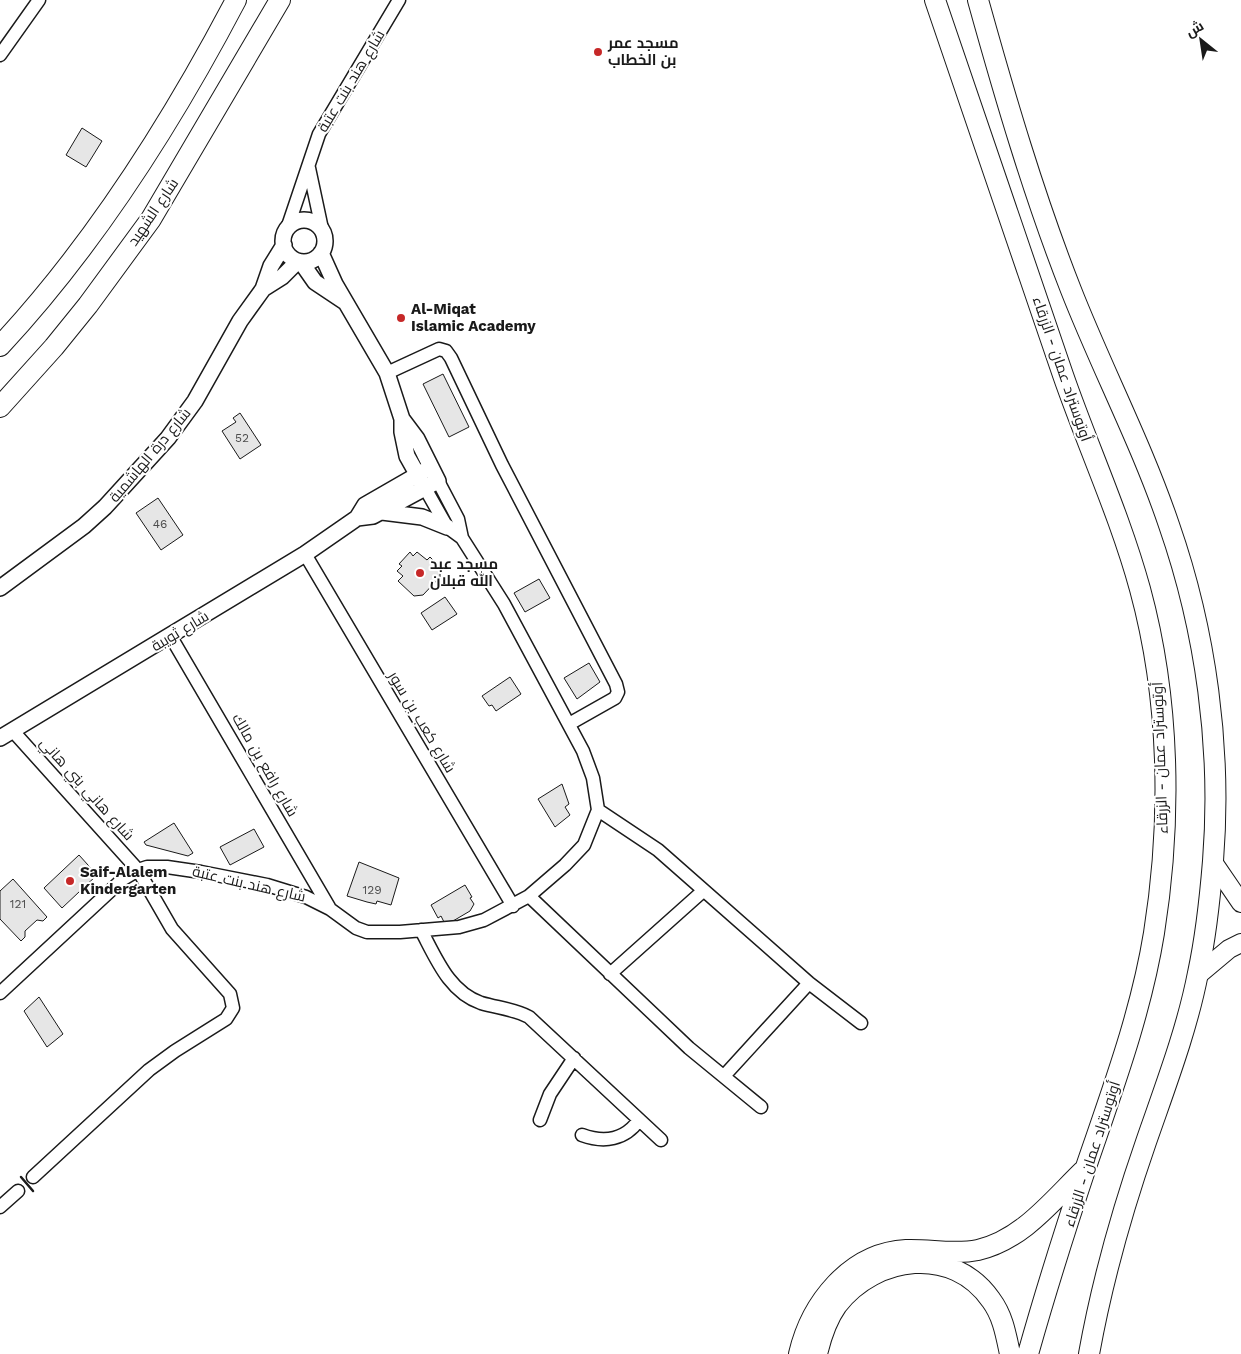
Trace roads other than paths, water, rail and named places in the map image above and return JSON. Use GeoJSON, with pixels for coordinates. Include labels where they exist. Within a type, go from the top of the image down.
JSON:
{"type":"FeatureCollection","features":[{"type":"Feature","properties":{"kind":"highway"},"geometry":{"type":"LineString","coordinates":[[0,346],[48,290],[118,198],[206,56],[236,0]]}},
{"type":"Feature","properties":{"kind":"highway","name":"شارع الشهيد"},"geometry":{"type":"LineString","coordinates":[[0,407],[54,347],[88,305],[151,219],[280,0]]}},
{"type":"Feature","properties":{"kind":"highway","name":"أوتوستراد عمان - الزرقاء"},"geometry":{"type":"LineString","coordinates":[[935,0],[1075,409],[1131,560],[1147,618],[1159,684],[1165,820],[1154,935],[1146,975],[1125,1053],[1086,1168],[1028,1354]]}},
{"type":"Feature","properties":{"kind":"highway"},"geometry":{"type":"LineString","coordinates":[[978,0],[1012,115],[1070,289],[1154,484],[1181,562],[1198,634],[1211,719],[1216,809],[1213,862],[1198,975],[1170,1073],[1116,1239],[1089,1354]]}},
{"type":"Feature","properties":{"kind":"highway"},"geometry":{"type":"LineString","coordinates":[[799,1354],[807,1329],[819,1307],[838,1282],[856,1266],[891,1252],[917,1250],[962,1252],[994,1244],[1015,1234],[1034,1220],[1086,1168]]}},
{"type":"Feature","properties":{"kind":"highway"},"geometry":{"type":"LineString","coordinates":[[817,1354],[824,1330],[837,1305],[856,1287],[878,1271],[900,1264],[925,1263],[951,1268],[968,1277],[984,1290],[992,1300],[1003,1322],[1010,1354]]}},
{"type":"Feature","properties":{"kind":"main road"},"geometry":{"type":"LineString","coordinates":[[1213,862],[1241,903]]}},
{"type":"Feature","properties":{"kind":"main road"},"geometry":{"type":"LineString","coordinates":[[1198,975],[1230,949],[1241,943]]}},
{"type":"Feature","properties":{"kind":"street"},"geometry":{"type":"LineString","coordinates":[[0,54],[38,0]]}},
{"type":"Feature","properties":{"kind":"street","name":"شارع هند بنت عتبة"},"geometry":{"type":"LineString","coordinates":[[287,229],[319,134],[399,0]]}},
{"type":"Feature","properties":{"kind":"street","name":"شارع هند بنت عتبة"},"geometry":{"type":"LineString","coordinates":[[309,165],[322,230]]}},
{"type":"Feature","properties":{"kind":"street"},"geometry":{"type":"LineString","coordinates":[[300,261],[316,258],[321,253],[325,241],[322,230],[313,222],[302,220],[287,229],[284,245],[289,255],[300,261],[315,282],[346,303]]}},
{"type":"Feature","properties":{"kind":"street","name":"شارع درة الهاشمية"},"geometry":{"type":"LineString","coordinates":[[0,588],[84,526],[105,507],[168,438],[195,401],[240,321],[263,289],[271,266],[284,245]]}},
{"type":"Feature","properties":{"kind":"street"},"geometry":{"type":"LineString","coordinates":[[321,253],[346,303],[387,373],[402,419],[404,444],[458,519],[462,538],[504,604],[569,724],[593,778],[598,810],[658,850],[809,983],[861,1023]]}},
{"type":"Feature","properties":{"kind":"street","name":"شارع درة الهاشمية"},"geometry":{"type":"LineString","coordinates":[[263,289],[282,277],[300,261]]}},
{"type":"Feature","properties":{"kind":"street"},"geometry":{"type":"LineString","coordinates":[[387,373],[439,349],[446,351],[451,358],[502,465],[616,684],[618,692],[615,698],[569,724]]}},
{"type":"Feature","properties":{"kind":"street"},"geometry":{"type":"LineString","coordinates":[[428,478],[447,527]]}},
{"type":"Feature","properties":{"kind":"street","name":"شارع ثويبة"},"geometry":{"type":"LineString","coordinates":[[357,518],[368,518],[382,512],[428,478]]}},
{"type":"Feature","properties":{"kind":"street","name":"شارع ثويبة"},"geometry":{"type":"LineString","coordinates":[[6,734],[171,637],[305,554],[357,518],[365,505],[428,478]]}},
{"type":"Feature","properties":{"kind":"street"},"geometry":{"type":"LineString","coordinates":[[382,512],[422,517],[447,527],[462,538]]}},
{"type":"Feature","properties":{"kind":"street","name":"شارع كعب بن سور"},"geometry":{"type":"LineString","coordinates":[[305,554],[513,906]]}},
{"type":"Feature","properties":{"kind":"street","name":"شارع رافع بن مالك"},"geometry":{"type":"LineString","coordinates":[[171,637],[330,909]]}},
{"type":"Feature","properties":{"kind":"street","name":"شارع هاني بني هاني"},"geometry":{"type":"LineString","coordinates":[[6,734],[138,870],[172,929],[230,994],[233,1008],[226,1019],[149,1070],[32,1177]]}},
{"type":"Feature","properties":{"kind":"street","name":"شارع هند بنت عتبة"},"geometry":{"type":"LineString","coordinates":[[0,994],[123,879],[138,870],[157,866],[173,867],[267,885],[318,901],[356,928],[379,934],[471,924],[513,906],[529,896],[565,865],[584,845],[598,810]]}},
{"type":"Feature","properties":{"kind":"street"},"geometry":{"type":"LineString","coordinates":[[610,974],[703,891]]}},
{"type":"Feature","properties":{"kind":"street"},"geometry":{"type":"LineString","coordinates":[[529,896],[689,1048],[761,1107]]}},
{"type":"Feature","properties":{"kind":"street"},"geometry":{"type":"LineString","coordinates":[[421,930],[448,978],[462,993],[481,1003],[516,1011],[529,1017],[661,1140]]}},
{"type":"Feature","properties":{"kind":"street"},"geometry":{"type":"LineString","coordinates":[[724,1076],[809,983]]}},
{"type":"Feature","properties":{"kind":"street"},"geometry":{"type":"LineString","coordinates":[[540,1120],[554,1088],[574,1058]]}},
{"type":"Feature","properties":{"kind":"street"},"geometry":{"type":"LineString","coordinates":[[582,1135],[598,1140],[614,1139],[628,1132],[639,1120]]}},
{"type":"Feature","properties":{"kind":"street"},"geometry":{"type":"LineString","coordinates":[[0,1207],[18,1191]]}},
{"type":"Feature","properties":{"kind":"place","name":"مسجد عمر بن الخطاب"},"geometry":{"type":"Point","coordinates":[598,52]}},
{"type":"Feature","properties":{"kind":"place","name":"Al-Miqat Islamic Academy"},"geometry":{"type":"Point","coordinates":[401,318]}},
{"type":"Feature","properties":{"kind":"place","name":"مسجد عبد الله قبلان"},"geometry":{"type":"Point","coordinates":[420,573]}},
{"type":"Feature","properties":{"kind":"place","name":"Saif-Alalem Kindergarten"},"geometry":{"type":"Point","coordinates":[70,881]}}]}
